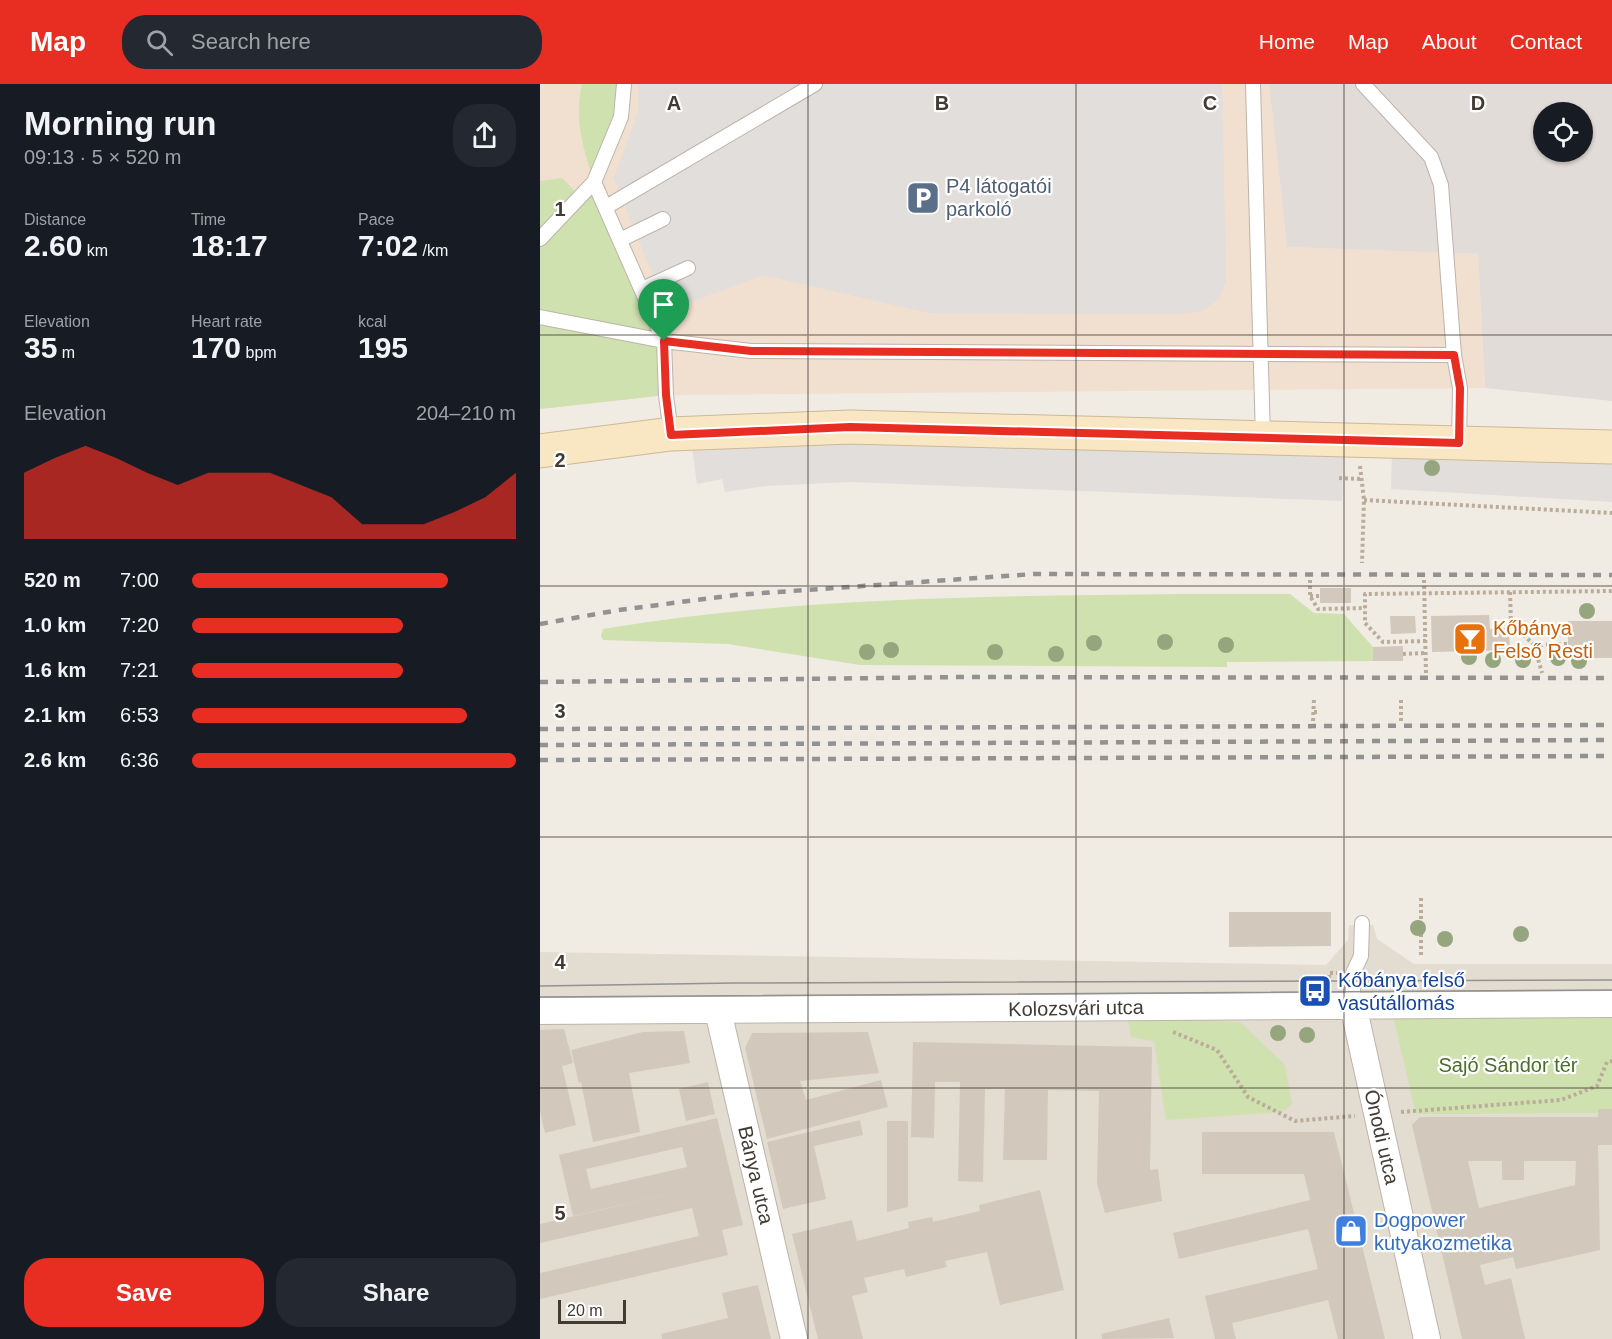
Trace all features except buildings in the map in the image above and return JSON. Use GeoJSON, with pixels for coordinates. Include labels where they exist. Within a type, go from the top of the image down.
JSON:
{"type":"FeatureCollection","features":[{"type":"Feature","properties":{"kind":"street"},"geometry":{"type":"LineString","coordinates":[[540,451],[671,435],[850,427],[1612,447]]}},
{"type":"Feature","properties":{"kind":"street","name":"Kolozsvári utca"},"geometry":{"type":"LineString","coordinates":[[540,1011],[1612,1004]]}},
{"type":"Feature","properties":{"kind":"street","name":"Ónodi utca"},"geometry":{"type":"LineString","coordinates":[[1353,1005],[1427,1339]]}},
{"type":"Feature","properties":{"kind":"street","name":"Bánya utca"},"geometry":{"type":"LineString","coordinates":[[718,1011],[794,1339]]}},
{"type":"Feature","properties":{"kind":"lane"},"geometry":{"type":"LineString","coordinates":[[540,239],[594,182],[621,117],[624,84]]}},
{"type":"Feature","properties":{"kind":"lane"},"geometry":{"type":"LineString","coordinates":[[606,207],[814,84]]}},
{"type":"Feature","properties":{"kind":"lane"},"geometry":{"type":"LineString","coordinates":[[1253,84],[1263,438]]}},
{"type":"Feature","properties":{"kind":"lane"},"geometry":{"type":"LineString","coordinates":[[1363,84],[1431,157],[1441,185],[1454,355],[1460,388],[1459,443]]}},
{"type":"Feature","properties":{"kind":"lane"},"geometry":{"type":"LineString","coordinates":[[594,182],[664,341],[666,395],[671,435]]}},
{"type":"Feature","properties":{"kind":"lane"},"geometry":{"type":"LineString","coordinates":[[620,240],[663,219]]}},
{"type":"Feature","properties":{"kind":"lane"},"geometry":{"type":"LineString","coordinates":[[642,290],[688,268]]}},
{"type":"Feature","properties":{"kind":"lane"},"geometry":{"type":"LineString","coordinates":[[540,317],[664,341],[751,351],[1261,352],[1454,355]]}},
{"type":"Feature","properties":{"kind":"lane"},"geometry":{"type":"LineString","coordinates":[[1353,1005],[1353,973],[1361,956],[1362,923]]}},
{"type":"Feature","properties":{"kind":"path"},"geometry":{"type":"LineString","coordinates":[[1339,478],[1360,478],[1364,500],[1362,563]]}},
{"type":"Feature","properties":{"kind":"path"},"geometry":{"type":"LineString","coordinates":[[1364,500],[1612,513]]}},
{"type":"Feature","properties":{"kind":"path"},"geometry":{"type":"LineString","coordinates":[[1310,580],[1310,596],[1318,609],[1365,608]]}},
{"type":"Feature","properties":{"kind":"path"},"geometry":{"type":"LineString","coordinates":[[1424,580],[1426,674]]}},
{"type":"Feature","properties":{"kind":"path"},"geometry":{"type":"LineString","coordinates":[[1426,641],[1383,642],[1365,623],[1365,594],[1612,591]]}},
{"type":"Feature","properties":{"kind":"path"},"geometry":{"type":"LineString","coordinates":[[1510,592],[1511,623],[1534,645],[1542,673]]}},
{"type":"Feature","properties":{"kind":"path"},"geometry":{"type":"LineString","coordinates":[[1310,596],[1320,596]]}},
{"type":"Feature","properties":{"kind":"path"},"geometry":{"type":"LineString","coordinates":[[1534,645],[1568,644]]}},
{"type":"Feature","properties":{"kind":"path"},"geometry":{"type":"LineString","coordinates":[[1403,654],[1426,653]]}},
{"type":"Feature","properties":{"kind":"path"},"geometry":{"type":"LineString","coordinates":[[1313,721],[1314,699]]}},
{"type":"Feature","properties":{"kind":"path"},"geometry":{"type":"LineString","coordinates":[[1401,700],[1399,711],[1401,721]]}},
{"type":"Feature","properties":{"kind":"path"},"geometry":{"type":"LineString","coordinates":[[1314,712],[1320,712]]}},
{"type":"Feature","properties":{"kind":"path"},"geometry":{"type":"LineString","coordinates":[[1421,898],[1421,955]]}},
{"type":"Feature","properties":{"kind":"path"},"geometry":{"type":"LineString","coordinates":[[1160,1007],[1163,1028],[1217,1050],[1248,1097],[1295,1121],[1561,1100],[1597,1086],[1607,1062],[1612,1061]]}},
{"type":"Feature","properties":{"kind":"shaded area"},"geometry":{"type":"Polygon","coordinates":[[[540,84],[1269,84],[1287,247],[1478,254],[1485,388],[666,395],[540,409],[540,84]]]}},
{"type":"Feature","properties":{"kind":"shaded area","name":"P4 látogatói parkoló"},"geometry":{"type":"Polygon","coordinates":[[[638,84],[1222,84],[1226,281],[1220,297],[1203,311],[1181,314],[929,313],[763,275],[667,311],[614,178],[638,112],[638,84]]]}},
{"type":"Feature","properties":{"kind":"shaded area"},"geometry":{"type":"Polygon","coordinates":[[[1269,84],[1612,84],[1612,401],[1485,388],[1478,254],[1287,247],[1269,84]]]}},
{"type":"Feature","properties":{"kind":"shaded area"},"geometry":{"type":"Polygon","coordinates":[[[851,437],[1343,457],[1342,501],[850,482],[765,486],[725,492],[722,479],[697,484],[692,448],[851,437]]]}},
{"type":"Feature","properties":{"kind":"shaded area"},"geometry":{"type":"Polygon","coordinates":[[[1392,456],[1612,461],[1612,502],[1391,489],[1392,456]]]}},
{"type":"Feature","properties":{"kind":"shaded area"},"geometry":{"type":"Polygon","coordinates":[[[1349,925],[1373,925],[1377,939],[1414,964],[1612,964],[1612,1339],[540,1339],[540,952],[1326,965],[1348,940],[1349,925]]]}},
{"type":"Feature","properties":{"kind":"green space"},"geometry":{"type":"Polygon","coordinates":[[[582,84],[624,84],[594,182],[583,146],[579,122],[582,84]]]}},
{"type":"Feature","properties":{"kind":"green space"},"geometry":{"type":"Polygon","coordinates":[[[562,178],[575,191],[594,182],[664,341],[666,395],[540,409],[540,181],[562,178]]]}},
{"type":"Feature","properties":{"kind":"green space"},"geometry":{"type":"Polygon","coordinates":[[[1290,594],[1314,613],[1344,614],[1373,647],[1373,661],[1227,662],[1227,667],[860,665],[728,644],[603,640],[601,636],[603,629],[675,618],[820,604],[1039,596],[1290,594]]]}},
{"type":"Feature","properties":{"kind":"green space","name":"Sajó Sándor tér"},"geometry":{"type":"Polygon","coordinates":[[[1393,1015],[1612,1016],[1612,1113],[1416,1114],[1393,1015]]]}},
{"type":"Feature","properties":{"kind":"green space"},"geometry":{"type":"Polygon","coordinates":[[[1128,1018],[1240,1022],[1285,1065],[1292,1104],[1282,1112],[1166,1120],[1154,1041],[1131,1037],[1128,1018]]]}},
{"type":"Feature","properties":{"kind":"tram line"},"geometry":{"type":"LineString","coordinates":[[540,986],[734,983],[1612,980]]}},
{"type":"Feature","properties":{"kind":"tram line"},"geometry":{"type":"LineString","coordinates":[[540,997],[1612,990]]}},
{"type":"Feature","properties":{"kind":"railway"},"geometry":{"type":"LineString","coordinates":[[540,624],[619,610],[735,595],[1034,574],[1612,575]]}},
{"type":"Feature","properties":{"kind":"railway"},"geometry":{"type":"LineString","coordinates":[[540,682],[966,677],[1612,678]]}},
{"type":"Feature","properties":{"kind":"railway"},"geometry":{"type":"LineString","coordinates":[[540,729],[1612,725]]}},
{"type":"Feature","properties":{"kind":"railway"},"geometry":{"type":"LineString","coordinates":[[540,745],[1612,740]]}},
{"type":"Feature","properties":{"kind":"railway"},"geometry":{"type":"LineString","coordinates":[[540,760],[1612,756]]}},
{"type":"Feature","properties":{"kind":"place","name":"P4 látogatói parkoló"},"geometry":{"type":"Point","coordinates":[923,198]}},
{"type":"Feature","properties":{"kind":"place","name":"Kőbánya Felső Resti"},"geometry":{"type":"Point","coordinates":[1470,639]}},
{"type":"Feature","properties":{"kind":"place","name":"Kőbánya felső vasútállomás"},"geometry":{"type":"Point","coordinates":[1315,991]}},
{"type":"Feature","properties":{"kind":"place","name":"Dogpower kutyakozmetika"},"geometry":{"type":"Point","coordinates":[1351,1231]}},
{"type":"Feature","properties":{"kind":"route"},"geometry":{"type":"LineString","coordinates":[[664,341],[751,351],[1261,352],[1454,355],[1460,388],[1459,443],[850,427],[736,430],[671,435],[666,395],[664,341]]}}]}
